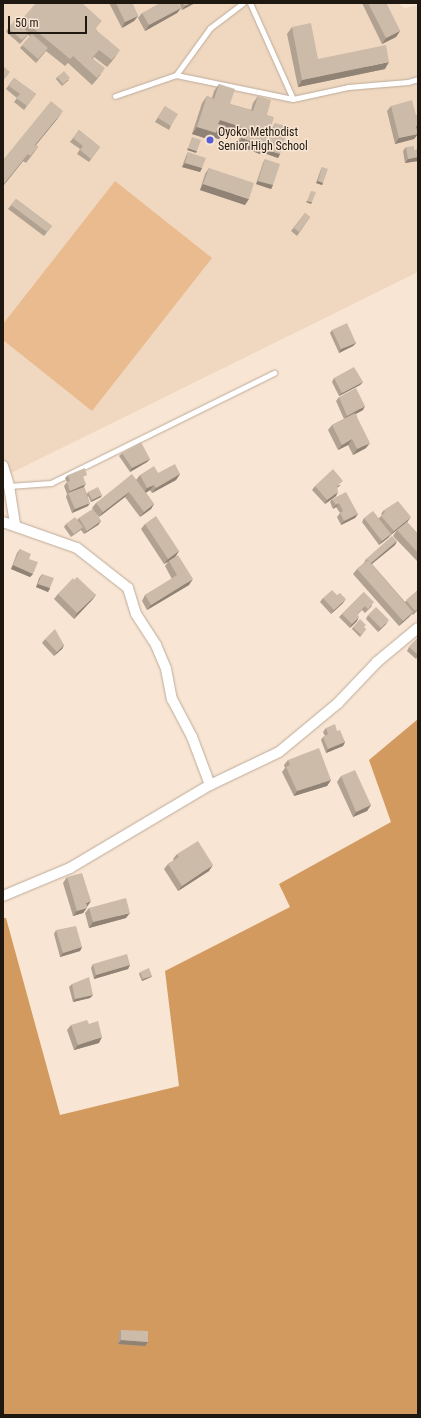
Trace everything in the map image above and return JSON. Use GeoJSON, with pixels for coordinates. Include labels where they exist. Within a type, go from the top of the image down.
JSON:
{"type":"FeatureCollection","features":[{"type":"Feature","properties":{"kind":"street"},"geometry":{"type":"LineString","coordinates":[[3,466],[9,486],[16,524]]}},
{"type":"Feature","properties":{"kind":"street"},"geometry":{"type":"LineString","coordinates":[[3,522],[16,524],[77,548],[128,588],[136,614],[156,645],[166,670],[172,699],[192,737],[210,785]]}},
{"type":"Feature","properties":{"kind":"street"},"geometry":{"type":"LineString","coordinates":[[3,896],[70,868],[210,785],[279,752],[338,703],[377,662],[418,628]]}},
{"type":"Feature","properties":{"kind":"lane"},"geometry":{"type":"LineString","coordinates":[[176,75],[210,28],[243,3]]}},
{"type":"Feature","properties":{"kind":"lane"},"geometry":{"type":"LineString","coordinates":[[250,3],[293,99]]}},
{"type":"Feature","properties":{"kind":"lane"},"geometry":{"type":"LineString","coordinates":[[115,96],[176,75],[293,99],[348,87],[408,82],[418,79]]}},
{"type":"Feature","properties":{"kind":"lane"},"geometry":{"type":"LineString","coordinates":[[9,486],[50,483],[274,373]]}},
{"type":"Feature","properties":{"kind":"shaded area","name":"Oyoko Methodist Senior High School"},"geometry":{"type":"Polygon","coordinates":[[[3,3],[398,3],[405,8],[418,5],[418,272],[3,477],[3,3]]]}},
{"type":"Feature","properties":{"kind":"shaded area"},"geometry":{"type":"Polygon","coordinates":[[[115,181],[212,258],[92,411],[3,340],[3,324],[115,181]]]}},
{"type":"Feature","properties":{"kind":"shaded area"},"geometry":{"type":"Polygon","coordinates":[[[418,719],[418,1415],[3,1415],[3,918],[6,918],[60,1115],[179,1086],[165,971],[290,907],[279,884],[391,822],[369,760],[418,719]]]}},
{"type":"Feature","properties":{"kind":"building"},"geometry":{"type":"Polygon","coordinates":[[[36,3],[82,3],[102,21],[95,29],[120,50],[112,60],[99,50],[92,58],[105,68],[97,78],[73,56],[70,59],[22,19],[36,3]]]}},
{"type":"Feature","properties":{"kind":"building"},"geometry":{"type":"Polygon","coordinates":[[[116,3],[132,3],[138,16],[125,22],[116,3]]]}},
{"type":"Feature","properties":{"kind":"building"},"geometry":{"type":"Polygon","coordinates":[[[160,3],[178,3],[181,8],[149,25],[142,13],[160,3]]]}},
{"type":"Feature","properties":{"kind":"building"},"geometry":{"type":"Polygon","coordinates":[[[183,3],[191,3],[185,6],[183,3]]]}},
{"type":"Feature","properties":{"kind":"building"},"geometry":{"type":"Polygon","coordinates":[[[368,3],[386,3],[400,31],[386,38],[368,3]]]}},
{"type":"Feature","properties":{"kind":"building"},"geometry":{"type":"Polygon","coordinates":[[[15,20],[29,33],[22,40],[8,28],[15,20]]]}},
{"type":"Feature","properties":{"kind":"building"},"geometry":{"type":"Polygon","coordinates":[[[311,23],[318,59],[386,45],[389,62],[302,80],[292,27],[311,23]]]}},
{"type":"Feature","properties":{"kind":"building"},"geometry":{"type":"Polygon","coordinates":[[[32,34],[48,48],[38,59],[22,45],[32,34]]]}},
{"type":"Feature","properties":{"kind":"building"},"geometry":{"type":"Polygon","coordinates":[[[3,66],[10,72],[3,81],[3,66]]]}},
{"type":"Feature","properties":{"kind":"building"},"geometry":{"type":"Polygon","coordinates":[[[64,71],[70,78],[63,84],[57,77],[64,71]]]}},
{"type":"Feature","properties":{"kind":"building"},"geometry":{"type":"Polygon","coordinates":[[[14,78],[36,94],[27,106],[16,98],[20,94],[9,86],[14,78]]]}},
{"type":"Feature","properties":{"kind":"building"},"geometry":{"type":"Polygon","coordinates":[[[219,84],[235,89],[230,104],[253,111],[258,96],[271,100],[267,115],[274,117],[265,147],[242,138],[244,132],[250,134],[251,130],[220,120],[218,124],[226,126],[224,132],[217,130],[216,133],[197,127],[207,96],[214,99],[219,84]]]}},
{"type":"Feature","properties":{"kind":"building"},"geometry":{"type":"Polygon","coordinates":[[[412,100],[416,115],[418,115],[418,126],[416,126],[418,134],[399,138],[391,106],[412,100]]]}},
{"type":"Feature","properties":{"kind":"building"},"geometry":{"type":"Polygon","coordinates":[[[51,101],[63,111],[35,145],[38,147],[30,156],[28,154],[3,185],[3,160],[51,101]]]}},
{"type":"Feature","properties":{"kind":"building"},"geometry":{"type":"Polygon","coordinates":[[[165,106],[178,114],[171,126],[158,118],[165,106]]]}},
{"type":"Feature","properties":{"kind":"building"},"geometry":{"type":"Polygon","coordinates":[[[275,123],[289,127],[280,154],[267,150],[275,123]]]}},
{"type":"Feature","properties":{"kind":"building"},"geometry":{"type":"Polygon","coordinates":[[[79,130],[100,147],[91,159],[80,150],[83,146],[73,138],[79,130]]]}},
{"type":"Feature","properties":{"kind":"building"},"geometry":{"type":"Polygon","coordinates":[[[192,137],[201,140],[197,151],[188,148],[192,137]]]}},
{"type":"Feature","properties":{"kind":"building"},"geometry":{"type":"Polygon","coordinates":[[[414,146],[414,150],[418,149],[418,157],[408,159],[406,147],[414,146]]]}},
{"type":"Feature","properties":{"kind":"building"},"geometry":{"type":"Polygon","coordinates":[[[188,152],[206,158],[202,168],[185,163],[188,152]]]}},
{"type":"Feature","properties":{"kind":"building"},"geometry":{"type":"Polygon","coordinates":[[[265,159],[280,164],[273,185],[258,181],[265,159]]]}},
{"type":"Feature","properties":{"kind":"building"},"geometry":{"type":"Polygon","coordinates":[[[322,167],[328,169],[323,183],[318,181],[322,167]]]}},
{"type":"Feature","properties":{"kind":"building"},"geometry":{"type":"Polygon","coordinates":[[[209,168],[254,183],[249,199],[203,184],[209,168]]]}},
{"type":"Feature","properties":{"kind":"building"},"geometry":{"type":"Polygon","coordinates":[[[311,191],[316,192],[312,202],[307,201],[311,191]]]}},
{"type":"Feature","properties":{"kind":"building"},"geometry":{"type":"Polygon","coordinates":[[[16,199],[52,226],[47,232],[11,205],[16,199]]]}},
{"type":"Feature","properties":{"kind":"building"},"geometry":{"type":"Polygon","coordinates":[[[305,213],[310,217],[299,232],[294,228],[305,213]]]}},
{"type":"Feature","properties":{"kind":"building"},"geometry":{"type":"Polygon","coordinates":[[[347,323],[356,343],[341,349],[332,330],[347,323]]]}},
{"type":"Feature","properties":{"kind":"building"},"geometry":{"type":"Polygon","coordinates":[[[354,367],[363,382],[342,393],[334,378],[354,367]]]}},
{"type":"Feature","properties":{"kind":"building"},"geometry":{"type":"Polygon","coordinates":[[[356,388],[365,406],[347,416],[339,397],[356,388]]]}},
{"type":"Feature","properties":{"kind":"building"},"geometry":{"type":"Polygon","coordinates":[[[355,413],[370,443],[357,449],[352,439],[342,445],[332,425],[355,413]]]}},
{"type":"Feature","properties":{"kind":"building"},"geometry":{"type":"Polygon","coordinates":[[[141,442],[150,459],[132,468],[122,453],[141,442]]]}},
{"type":"Feature","properties":{"kind":"building"},"geometry":{"type":"Polygon","coordinates":[[[175,464],[180,474],[156,488],[154,485],[147,488],[140,475],[154,466],[158,473],[175,464]]]}},
{"type":"Feature","properties":{"kind":"building"},"geometry":{"type":"Polygon","coordinates":[[[85,468],[87,475],[83,477],[86,484],[70,491],[67,482],[70,481],[68,475],[85,468]]]}},
{"type":"Feature","properties":{"kind":"building"},"geometry":{"type":"Polygon","coordinates":[[[333,469],[343,481],[337,486],[338,492],[327,500],[315,486],[333,469]]]}},
{"type":"Feature","properties":{"kind":"building"},"geometry":{"type":"Polygon","coordinates":[[[132,474],[154,504],[144,512],[129,492],[103,512],[96,503],[132,474]]]}},
{"type":"Feature","properties":{"kind":"building"},"geometry":{"type":"Polygon","coordinates":[[[84,487],[90,503],[75,509],[68,493],[84,487]]]}},
{"type":"Feature","properties":{"kind":"building"},"geometry":{"type":"Polygon","coordinates":[[[98,487],[102,495],[92,500],[88,492],[98,487]]]}},
{"type":"Feature","properties":{"kind":"building"},"geometry":{"type":"Polygon","coordinates":[[[346,492],[358,514],[344,521],[340,513],[343,511],[339,503],[336,505],[332,499],[346,492]]]}},
{"type":"Feature","properties":{"kind":"building"},"geometry":{"type":"Polygon","coordinates":[[[398,501],[411,517],[394,531],[381,516],[385,512],[384,510],[398,501]]]}},
{"type":"Feature","properties":{"kind":"building"},"geometry":{"type":"Polygon","coordinates":[[[93,509],[101,521],[87,531],[79,518],[93,509]]]}},
{"type":"Feature","properties":{"kind":"building"},"geometry":{"type":"Polygon","coordinates":[[[373,511],[391,534],[382,541],[364,518],[373,511]]]}},
{"type":"Feature","properties":{"kind":"building"},"geometry":{"type":"Polygon","coordinates":[[[156,516],[179,551],[168,559],[145,524],[156,516]]]}},
{"type":"Feature","properties":{"kind":"building"},"geometry":{"type":"Polygon","coordinates":[[[75,517],[83,527],[74,534],[66,524],[75,517]]]}},
{"type":"Feature","properties":{"kind":"building"},"geometry":{"type":"Polygon","coordinates":[[[407,522],[418,534],[418,553],[397,530],[407,522]]]}},
{"type":"Feature","properties":{"kind":"building"},"geometry":{"type":"Polygon","coordinates":[[[392,536],[397,541],[371,563],[366,559],[392,536]]]}},
{"type":"Feature","properties":{"kind":"building"},"geometry":{"type":"Polygon","coordinates":[[[20,549],[31,554],[29,559],[38,562],[33,574],[13,565],[20,549]]]}},
{"type":"Feature","properties":{"kind":"building"},"geometry":{"type":"Polygon","coordinates":[[[178,555],[193,579],[151,605],[145,595],[177,575],[169,561],[178,555]]]}},
{"type":"Feature","properties":{"kind":"building"},"geometry":{"type":"Polygon","coordinates":[[[368,560],[413,612],[403,621],[357,569],[368,560]]]}},
{"type":"Feature","properties":{"kind":"building"},"geometry":{"type":"Polygon","coordinates":[[[42,574],[54,578],[50,588],[38,584],[42,574]]]}},
{"type":"Feature","properties":{"kind":"building"},"geometry":{"type":"Polygon","coordinates":[[[77,577],[96,595],[77,613],[58,594],[73,578],[74,580],[77,577]]]}},
{"type":"Feature","properties":{"kind":"building"},"geometry":{"type":"Polygon","coordinates":[[[332,590],[337,595],[340,593],[346,599],[334,610],[323,598],[332,590]]]}},
{"type":"Feature","properties":{"kind":"building"},"geometry":{"type":"Polygon","coordinates":[[[418,590],[418,609],[415,611],[406,600],[418,590]]]}},
{"type":"Feature","properties":{"kind":"building"},"geometry":{"type":"Polygon","coordinates":[[[364,592],[374,602],[368,609],[365,606],[357,614],[359,617],[352,624],[342,614],[364,592]]]}},
{"type":"Feature","properties":{"kind":"building"},"geometry":{"type":"Polygon","coordinates":[[[376,607],[389,620],[381,628],[368,615],[376,607]]]}},
{"type":"Feature","properties":{"kind":"building"},"geometry":{"type":"Polygon","coordinates":[[[360,619],[366,625],[364,627],[366,629],[361,635],[353,627],[360,619]]]}},
{"type":"Feature","properties":{"kind":"building"},"geometry":{"type":"Polygon","coordinates":[[[55,629],[64,645],[57,652],[45,639],[55,629]]]}},
{"type":"Feature","properties":{"kind":"building"},"geometry":{"type":"Polygon","coordinates":[[[418,638],[418,655],[409,647],[418,638]]]}},
{"type":"Feature","properties":{"kind":"building"},"geometry":{"type":"Polygon","coordinates":[[[335,724],[337,731],[340,730],[345,742],[328,749],[323,737],[328,734],[326,728],[335,724]]]}},
{"type":"Feature","properties":{"kind":"building"},"geometry":{"type":"Polygon","coordinates":[[[319,748],[331,780],[297,791],[286,767],[290,765],[288,760],[319,748]]]}},
{"type":"Feature","properties":{"kind":"building"},"geometry":{"type":"Polygon","coordinates":[[[355,770],[371,805],[356,812],[341,776],[355,770]]]}},
{"type":"Feature","properties":{"kind":"building"},"geometry":{"type":"Polygon","coordinates":[[[198,841],[213,865],[182,886],[168,864],[179,857],[177,854],[198,841]]]}},
{"type":"Feature","properties":{"kind":"building"},"geometry":{"type":"Polygon","coordinates":[[[82,873],[91,901],[86,903],[87,908],[77,911],[67,877],[82,873]]]}},
{"type":"Feature","properties":{"kind":"building"},"geometry":{"type":"Polygon","coordinates":[[[126,898],[130,913],[93,922],[89,908],[126,898]]]}},
{"type":"Feature","properties":{"kind":"building"},"geometry":{"type":"Polygon","coordinates":[[[76,926],[82,947],[63,953],[56,930],[76,926]]]}},
{"type":"Feature","properties":{"kind":"building"},"geometry":{"type":"Polygon","coordinates":[[[127,954],[130,965],[96,975],[93,964],[127,954]]]}},
{"type":"Feature","properties":{"kind":"building"},"geometry":{"type":"Polygon","coordinates":[[[149,968],[152,976],[143,979],[140,972],[149,968]]]}},
{"type":"Feature","properties":{"kind":"building"},"geometry":{"type":"Polygon","coordinates":[[[89,977],[93,995],[75,999],[72,984],[89,977]]]}},
{"type":"Feature","properties":{"kind":"building"},"geometry":{"type":"Polygon","coordinates":[[[87,1020],[89,1024],[98,1021],[102,1037],[78,1045],[71,1025],[87,1020]]]}},
{"type":"Feature","properties":{"kind":"building"},"geometry":{"type":"Polygon","coordinates":[[[121,1330],[148,1331],[148,1342],[121,1340],[121,1330]]]}},
{"type":"Feature","properties":{"kind":"place","name":"Oyoko Methodist Senior High School"},"geometry":{"type":"Point","coordinates":[210,140]}}]}
